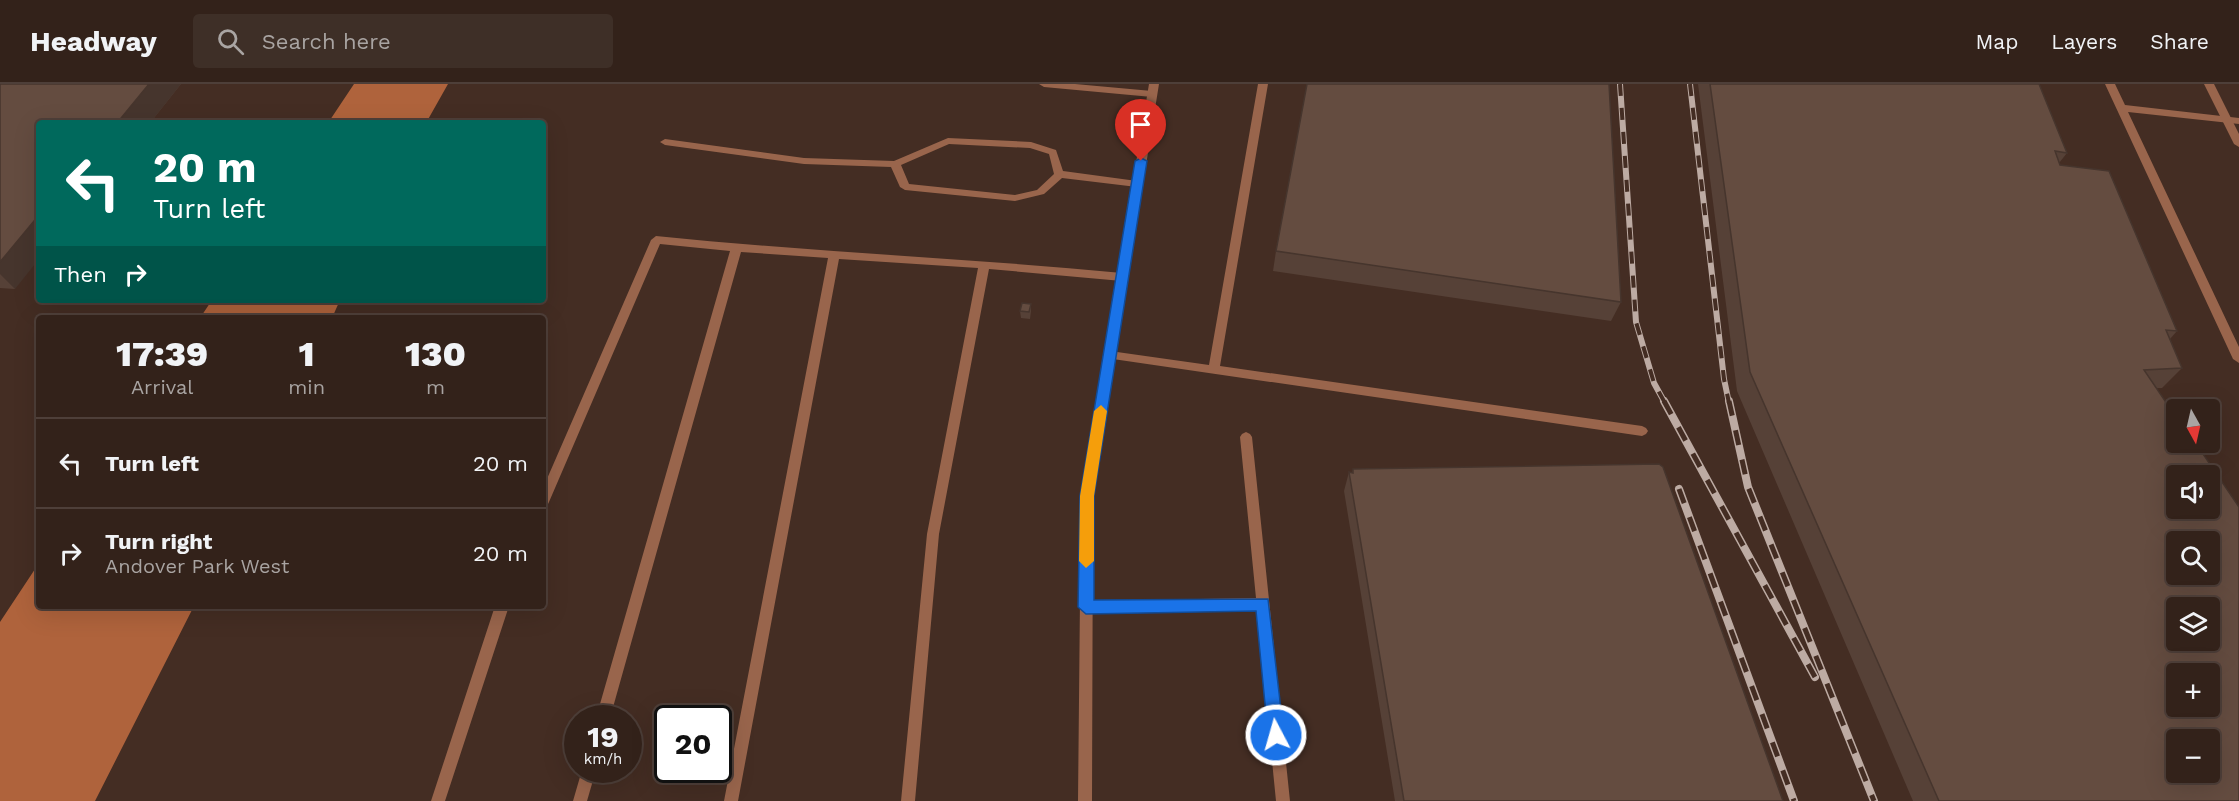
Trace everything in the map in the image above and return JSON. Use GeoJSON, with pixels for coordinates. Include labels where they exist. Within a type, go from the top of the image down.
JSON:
{"type":"FeatureCollection","features":[{"type":"Feature","properties":{"kind":"street"},"geometry":{"type":"LineString","coordinates":[[1044,84],[1153,89],[1087,496],[1084,801]]}},
{"type":"Feature","properties":{"kind":"street"},"geometry":{"type":"LineString","coordinates":[[1214,369],[1263,84]]}},
{"type":"Feature","properties":{"kind":"street"},"geometry":{"type":"LineString","coordinates":[[2110,84],[2239,359]]}},
{"type":"Feature","properties":{"kind":"street"},"geometry":{"type":"LineString","coordinates":[[2208,84],[2239,144]]}},
{"type":"Feature","properties":{"kind":"street"},"geometry":{"type":"LineString","coordinates":[[2121,108],[2239,121]]}},
{"type":"Feature","properties":{"kind":"street"},"geometry":{"type":"LineString","coordinates":[[665,142],[804,161],[895,164],[948,141],[1030,145],[1053,152],[1059,174]]}},
{"type":"Feature","properties":{"kind":"street"},"geometry":{"type":"LineString","coordinates":[[895,164],[905,187],[1016,198],[1033,196],[1047,190],[1059,174]]}},
{"type":"Feature","properties":{"kind":"street"},"geometry":{"type":"LineString","coordinates":[[1059,174],[1137,184]]}},
{"type":"Feature","properties":{"kind":"street"},"geometry":{"type":"LineString","coordinates":[[546,495],[656,240],[834,257],[1122,277]]}},
{"type":"Feature","properties":{"kind":"street"},"geometry":{"type":"LineString","coordinates":[[607,705],[736,249]]}},
{"type":"Feature","properties":{"kind":"street"},"geometry":{"type":"LineString","coordinates":[[730,801],[834,257]]}},
{"type":"Feature","properties":{"kind":"street"},"geometry":{"type":"LineString","coordinates":[[908,801],[933,534],[984,266]]}},
{"type":"Feature","properties":{"kind":"street"},"geometry":{"type":"LineString","coordinates":[[1110,355],[1642,431]]}},
{"type":"Feature","properties":{"kind":"street"},"geometry":{"type":"LineString","coordinates":[[1246,437],[1283,801]]}},
{"type":"Feature","properties":{"kind":"street"},"geometry":{"type":"LineString","coordinates":[[1086,607],[1263,604]]}},
{"type":"Feature","properties":{"kind":"street"},"geometry":{"type":"LineString","coordinates":[[438,801],[501,609]]}},
{"type":"Feature","properties":{"kind":"street"},"geometry":{"type":"LineString","coordinates":[[580,801],[585,783]]}},
{"type":"Feature","properties":{"kind":"shaded area"},"geometry":{"type":"Polygon","coordinates":[[[354,84],[448,84],[428,120],[330,120],[354,84]]]}},
{"type":"Feature","properties":{"kind":"shaded area"},"geometry":{"type":"Polygon","coordinates":[[[210,303],[339,303],[333,315],[202,315],[210,303]]]}},
{"type":"Feature","properties":{"kind":"shaded area"},"geometry":{"type":"Polygon","coordinates":[[[36,568],[36,609],[192,609],[95,801],[0,801],[0,622],[36,568]]]}},
{"type":"Feature","properties":{"kind":"building"},"geometry":{"type":"Polygon","coordinates":[[[0,84],[149,84],[119,120],[36,120],[36,219],[0,262],[0,84]]]}},
{"type":"Feature","properties":{"kind":"building"},"geometry":{"type":"Polygon","coordinates":[[[1307,84],[1609,84],[1621,302],[1276,251],[1307,84]]]}},
{"type":"Feature","properties":{"kind":"building"},"geometry":{"type":"Polygon","coordinates":[[[1710,84],[2039,84],[2067,153],[2055,151],[2060,165],[2109,171],[2177,331],[2166,330],[2182,368],[2144,370],[2166,402],[2166,453],[2202,453],[2211,465],[2166,465],[2166,519],[2220,519],[2220,479],[2239,507],[2239,801],[1939,801],[1750,372],[1710,84]]]}},
{"type":"Feature","properties":{"kind":"building"},"geometry":{"type":"Polygon","coordinates":[[[1022,303],[1031,304],[1029,312],[1020,311],[1022,303]]]}},
{"type":"Feature","properties":{"kind":"building"},"geometry":{"type":"Polygon","coordinates":[[[1659,464],[1663,467],[1783,801],[1404,801],[1349,472],[1353,473],[1353,469],[1659,464]]]}},
{"type":"Feature","properties":{"kind":"railway"},"geometry":{"type":"LineString","coordinates":[[1620,84],[1636,322],[1654,383],[1665,403]]}},
{"type":"Feature","properties":{"kind":"railway"},"geometry":{"type":"LineString","coordinates":[[1690,84],[1724,379],[1729,403]]}},
{"type":"Feature","properties":{"kind":"railway"},"geometry":{"type":"LineString","coordinates":[[1664,401],[1815,677]]}},
{"type":"Feature","properties":{"kind":"railway"},"geometry":{"type":"LineString","coordinates":[[1729,401],[1748,487],[1874,801]]}},
{"type":"Feature","properties":{"kind":"railway"},"geometry":{"type":"LineString","coordinates":[[1679,489],[1794,801]]}},
{"type":"Feature","properties":{"kind":"slow traffic"},"geometry":{"type":"LineString","coordinates":[[1086,561],[1087,496],[1101,411]]}},
{"type":"Feature","properties":{"kind":"route"},"geometry":{"type":"LineString","coordinates":[[1141,161],[1087,496],[1086,607],[1263,604],[1276,735]]}}]}
